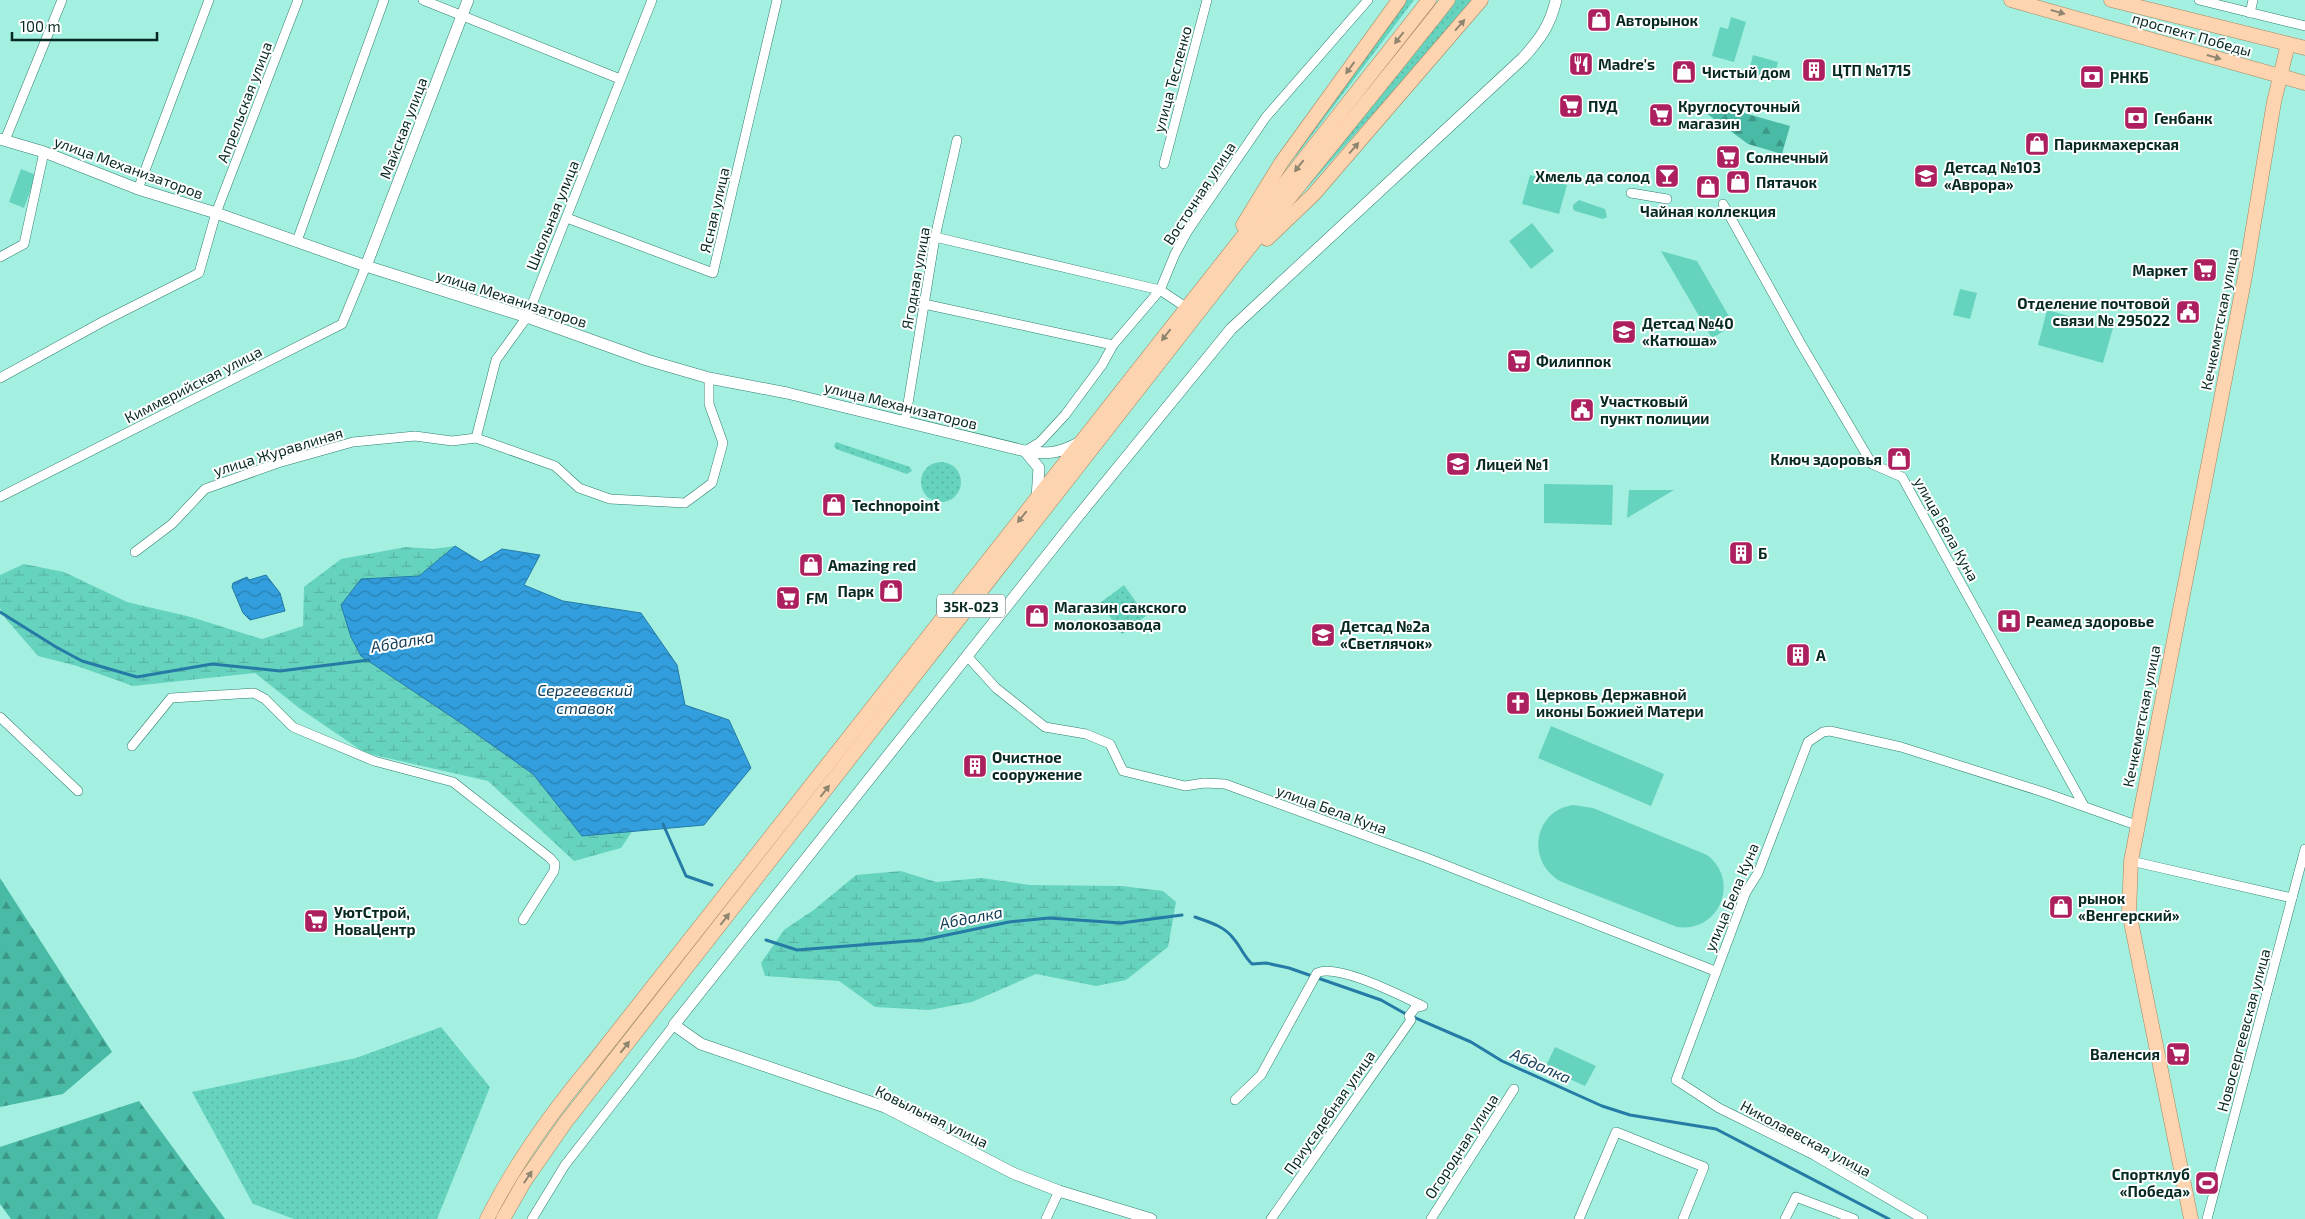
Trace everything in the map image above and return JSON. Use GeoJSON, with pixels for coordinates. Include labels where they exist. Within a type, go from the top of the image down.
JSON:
{"type":"FeatureCollection","features":[{"type":"Feature","properties":{"kind":"main road"},"geometry":{"type":"LineString","coordinates":[[1224,260],[1251,210],[1281,163],[1399,0]]}},
{"type":"Feature","properties":{"kind":"main road","name":"35К-023"},"geometry":{"type":"LineString","coordinates":[[487,1219],[499,1195],[550,1115],[591,1066],[1429,0]]}},
{"type":"Feature","properties":{"kind":"main road","name":"35К-023"},"geometry":{"type":"LineString","coordinates":[[503,1219],[524,1182],[565,1123],[1064,488],[1222,283],[1350,126],[1448,0]]}},
{"type":"Feature","properties":{"kind":"main road"},"geometry":{"type":"LineString","coordinates":[[1222,283],[1314,194],[1481,0]]}},
{"type":"Feature","properties":{"kind":"main road","name":"проспект Победы"},"geometry":{"type":"LineString","coordinates":[[2011,0],[2305,83]]}},
{"type":"Feature","properties":{"kind":"main road","name":"проспект Победы"},"geometry":{"type":"LineString","coordinates":[[2111,0],[2305,48]]}},
{"type":"Feature","properties":{"kind":"main road","name":"Кечкеметская улица"},"geometry":{"type":"LineString","coordinates":[[2191,1219],[2129,912],[2131,861],[2136,824],[2244,276],[2280,76],[2288,44]]}},
{"type":"Feature","properties":{"kind":"street"},"geometry":{"type":"LineString","coordinates":[[2,140],[62,0]]}},
{"type":"Feature","properties":{"kind":"street"},"geometry":{"type":"LineString","coordinates":[[138,189],[209,0]]}},
{"type":"Feature","properties":{"kind":"street","name":"Апрельская улица"},"geometry":{"type":"LineString","coordinates":[[0,378],[104,321],[199,273],[216,213],[298,0]]}},
{"type":"Feature","properties":{"kind":"street"},"geometry":{"type":"LineString","coordinates":[[296,241],[384,0]]}},
{"type":"Feature","properties":{"kind":"street"},"geometry":{"type":"LineString","coordinates":[[422,0],[620,79]]}},
{"type":"Feature","properties":{"kind":"street","name":"Майская улица"},"geometry":{"type":"LineString","coordinates":[[366,266],[468,0]]}},
{"type":"Feature","properties":{"kind":"street","name":"Школьная улица"},"geometry":{"type":"LineString","coordinates":[[476,438],[496,360],[526,317],[567,218],[652,0]]}},
{"type":"Feature","properties":{"kind":"street","name":"Ясная улица"},"geometry":{"type":"LineString","coordinates":[[567,218],[713,273],[777,0]]}},
{"type":"Feature","properties":{"kind":"street","name":"улица Тесленко"},"geometry":{"type":"LineString","coordinates":[[1164,164],[1207,0]]}},
{"type":"Feature","properties":{"kind":"street","name":"Восточная улица"},"geometry":{"type":"LineString","coordinates":[[1025,451],[1040,442],[1065,415],[1102,365],[1113,345],[1160,290],[1175,254],[1187,232],[1266,117],[1368,0]]}},
{"type":"Feature","properties":{"kind":"street"},"geometry":{"type":"LineString","coordinates":[[532,1219],[565,1165],[674,1026],[1087,505],[1231,329],[1523,58],[1542,38],[1556,0]]}},
{"type":"Feature","properties":{"kind":"street"},"geometry":{"type":"LineString","coordinates":[[2199,0],[2305,26]]}},
{"type":"Feature","properties":{"kind":"street"},"geometry":{"type":"LineString","coordinates":[[2250,13],[2253,0]]}},
{"type":"Feature","properties":{"kind":"street","name":"улица Механизаторов"},"geometry":{"type":"LineString","coordinates":[[2,140],[44,152],[138,189],[216,213],[366,266],[526,317],[648,360],[709,378],[787,393],[1025,451],[1047,454],[1057,453],[1084,439]]}},
{"type":"Feature","properties":{"kind":"street","name":"Ягодная улица"},"geometry":{"type":"LineString","coordinates":[[905,422],[935,237],[957,140]]}},
{"type":"Feature","properties":{"kind":"street"},"geometry":{"type":"LineString","coordinates":[[0,257],[24,244],[44,152]]}},
{"type":"Feature","properties":{"kind":"street"},"geometry":{"type":"LineString","coordinates":[[1632,192],[1667,199]]}},
{"type":"Feature","properties":{"kind":"street","name":"улица Бела Куна"},"geometry":{"type":"LineString","coordinates":[[1723,204],[1796,335],[1872,464],[1902,477],[2084,806]]}},
{"type":"Feature","properties":{"kind":"street"},"geometry":{"type":"LineString","coordinates":[[935,237],[1160,290],[1187,308]]}},
{"type":"Feature","properties":{"kind":"street","name":"Киммерийская улица"},"geometry":{"type":"LineString","coordinates":[[0,497],[342,324],[366,266]]}},
{"type":"Feature","properties":{"kind":"street"},"geometry":{"type":"LineString","coordinates":[[924,304],[1113,345]]}},
{"type":"Feature","properties":{"kind":"street","name":"улица Журавлиная"},"geometry":{"type":"LineString","coordinates":[[135,552],[172,524],[205,489],[278,463],[353,442],[415,436],[452,441],[476,438],[555,466],[579,488],[610,499],[685,502],[712,483],[723,443],[709,404],[709,378]]}},
{"type":"Feature","properties":{"kind":"street"},"geometry":{"type":"LineString","coordinates":[[1025,451],[1039,468],[1037,498]]}},
{"type":"Feature","properties":{"kind":"street","name":"улица Бела Куна"},"geometry":{"type":"LineString","coordinates":[[968,657],[996,688],[1045,727],[1086,734],[1110,744],[1123,771],[1185,786],[1204,783],[1225,784],[1433,860],[1715,971]]}},
{"type":"Feature","properties":{"kind":"street"},"geometry":{"type":"LineString","coordinates":[[132,746],[170,698],[254,693],[265,699],[293,726],[374,761],[453,782],[550,858],[555,864],[554,871],[523,920]]}},
{"type":"Feature","properties":{"kind":"street"},"geometry":{"type":"LineString","coordinates":[[0,717],[78,791]]}},
{"type":"Feature","properties":{"kind":"street","name":"улица Бела Куна"},"geometry":{"type":"LineString","coordinates":[[1676,1080],[1715,971],[1746,892],[1758,873],[1808,742],[1823,732],[1836,732],[1901,746],[2136,824]]}},
{"type":"Feature","properties":{"kind":"street","name":"Новосергеевская улица"},"geometry":{"type":"LineString","coordinates":[[2207,1219],[2305,849]]}},
{"type":"Feature","properties":{"kind":"street"},"geometry":{"type":"LineString","coordinates":[[2131,861],[2292,898]]}},
{"type":"Feature","properties":{"kind":"street","name":"Приусадебная улица"},"geometry":{"type":"LineString","coordinates":[[1235,1100],[1261,1075],[1314,977],[1323,970],[1360,978],[1423,1006],[1415,1008],[1410,1018],[1270,1219]]}},
{"type":"Feature","properties":{"kind":"street","name":"Ковыльная улица"},"geometry":{"type":"LineString","coordinates":[[674,1026],[701,1044],[885,1107],[1015,1174],[1059,1191],[1151,1219]]}},
{"type":"Feature","properties":{"kind":"street","name":"Николаевская улица"},"geometry":{"type":"LineString","coordinates":[[1676,1080],[1719,1108],[1814,1155],[1924,1219]]}},
{"type":"Feature","properties":{"kind":"street","name":"Огородная улица"},"geometry":{"type":"LineString","coordinates":[[1430,1219],[1514,1089]]}},
{"type":"Feature","properties":{"kind":"street"},"geometry":{"type":"LineString","coordinates":[[1579,1219],[1616,1132],[1704,1167],[1683,1219]]}},
{"type":"Feature","properties":{"kind":"street"},"geometry":{"type":"LineString","coordinates":[[1046,1219],[1059,1191]]}},
{"type":"Feature","properties":{"kind":"street"},"geometry":{"type":"LineString","coordinates":[[1785,1219],[1795,1197],[1854,1219]]}},
{"type":"Feature","properties":{"kind":"green space"},"geometry":{"type":"Polygon","coordinates":[[[1402,0],[1414,0],[1296,156],[1295,154],[1402,0]]]}},
{"type":"Feature","properties":{"kind":"green space"},"geometry":{"type":"Polygon","coordinates":[[[1455,0],[1474,0],[1308,187],[1304,189],[1455,0]]]}},
{"type":"Feature","properties":{"kind":"green space"},"geometry":{"type":"Polygon","coordinates":[[[1731,17],[1746,22],[1734,62],[1712,56],[1720,27],[1728,29],[1731,17]]]}},
{"type":"Feature","properties":{"kind":"green space"},"geometry":{"type":"Polygon","coordinates":[[[1753,55],[1778,62],[1773,81],[1748,74],[1753,55]]]}},
{"type":"Feature","properties":{"kind":"green space"},"geometry":{"type":"Polygon","coordinates":[[[1706,102],[1790,126],[1782,154],[1748,144],[1706,113],[1706,102]]]}},
{"type":"Feature","properties":{"kind":"green space"},"geometry":{"type":"Polygon","coordinates":[[[21,169],[36,175],[24,208],[9,202],[21,169]]]}},
{"type":"Feature","properties":{"kind":"green space"},"geometry":{"type":"Polygon","coordinates":[[[1530,175],[1567,185],[1559,214],[1522,204],[1530,175]]]}},
{"type":"Feature","properties":{"kind":"green space"},"geometry":{"type":"Polygon","coordinates":[[[1579,200],[1605,209],[1607,217],[1603,219],[1575,211],[1573,205],[1579,200]]]}},
{"type":"Feature","properties":{"kind":"green space"},"geometry":{"type":"Polygon","coordinates":[[[1532,223],[1554,251],[1531,269],[1509,241],[1532,223]]]}},
{"type":"Feature","properties":{"kind":"green space"},"geometry":{"type":"Polygon","coordinates":[[[1661,251],[1697,261],[1734,325],[1712,338],[1661,251]]]}},
{"type":"Feature","properties":{"kind":"green space"},"geometry":{"type":"Polygon","coordinates":[[[1960,289],[1977,293],[1970,319],[1953,315],[1960,289]]]}},
{"type":"Feature","properties":{"kind":"green space"},"geometry":{"type":"Polygon","coordinates":[[[2047,310],[2113,328],[2103,363],[2038,345],[2047,310]]]}},
{"type":"Feature","properties":{"kind":"green space"},"geometry":{"type":"Polygon","coordinates":[[[836,442],[910,467],[912,471],[907,474],[836,449],[834,446],[836,442]]]}},
{"type":"Feature","properties":{"kind":"green space"},"geometry":{"type":"Polygon","coordinates":[[[945,462],[952,465],[958,471],[961,482],[960,490],[952,499],[945,502],[937,502],[930,499],[922,490],[921,478],[924,471],[933,463],[945,462]]]}},
{"type":"Feature","properties":{"kind":"green space"},"geometry":{"type":"Polygon","coordinates":[[[1544,484],[1613,485],[1612,525],[1544,523],[1544,484]]]}},
{"type":"Feature","properties":{"kind":"green space"},"geometry":{"type":"Polygon","coordinates":[[[1629,490],[1674,490],[1627,518],[1629,490]]]}},
{"type":"Feature","properties":{"kind":"green space"},"geometry":{"type":"Polygon","coordinates":[[[455,546],[419,576],[361,579],[341,605],[461,723],[533,774],[582,836],[633,830],[621,848],[574,861],[488,781],[365,753],[299,708],[255,673],[133,686],[77,666],[38,656],[6,619],[0,608],[0,575],[24,564],[64,572],[127,602],[191,617],[262,639],[303,626],[304,587],[341,559],[406,547],[433,549],[455,546]]]}},
{"type":"Feature","properties":{"kind":"green space"},"geometry":{"type":"Polygon","coordinates":[[[1124,585],[1146,616],[1122,634],[1100,603],[1124,585]]]}},
{"type":"Feature","properties":{"kind":"green space"},"geometry":{"type":"Polygon","coordinates":[[[1551,726],[1664,774],[1651,806],[1538,758],[1551,726]]]}},
{"type":"Feature","properties":{"kind":"green space"},"geometry":{"type":"Polygon","coordinates":[[[1573,805],[1593,808],[1707,855],[1717,866],[1723,878],[1724,891],[1714,914],[1704,922],[1692,927],[1677,927],[1562,882],[1550,874],[1543,863],[1539,851],[1542,827],[1549,817],[1559,809],[1573,805]]]}},
{"type":"Feature","properties":{"kind":"green space"},"geometry":{"type":"Polygon","coordinates":[[[901,871],[936,882],[982,878],[1029,885],[1122,886],[1163,891],[1176,902],[1168,947],[1126,980],[1096,986],[1036,974],[972,1002],[929,1010],[875,1007],[839,981],[765,976],[761,963],[784,930],[815,909],[856,875],[901,871]]]}},
{"type":"Feature","properties":{"kind":"green space"},"geometry":{"type":"Polygon","coordinates":[[[0,878],[112,1052],[63,1094],[0,1107],[0,878]]]}},
{"type":"Feature","properties":{"kind":"green space"},"geometry":{"type":"Polygon","coordinates":[[[441,1027],[490,1087],[437,1219],[294,1219],[253,1204],[192,1092],[356,1058],[441,1027]]]}},
{"type":"Feature","properties":{"kind":"green space"},"geometry":{"type":"Polygon","coordinates":[[[1555,1047],[1596,1066],[1585,1086],[1545,1068],[1555,1047]]]}},
{"type":"Feature","properties":{"kind":"green space"},"geometry":{"type":"Polygon","coordinates":[[[139,1101],[225,1219],[11,1219],[0,1204],[0,1147],[139,1101]]]}},
{"type":"Feature","properties":{"kind":"water","name":"Сергеевский ставок"},"geometry":{"type":"Polygon","coordinates":[[[455,546],[481,562],[502,549],[540,555],[524,585],[563,601],[641,613],[677,665],[685,705],[729,720],[751,768],[704,825],[582,836],[533,774],[361,656],[351,637],[341,605],[361,579],[419,576],[455,546]]]}},
{"type":"Feature","properties":{"kind":"water"},"geometry":{"type":"Polygon","coordinates":[[[266,575],[280,593],[285,611],[250,620],[243,613],[232,587],[233,583],[247,577],[249,580],[266,575]]]}},
{"type":"Feature","properties":{"kind":"waterway","name":"Абдалка"},"geometry":{"type":"LineString","coordinates":[[0,612],[82,661],[137,677],[212,664],[280,671],[369,660]]}},
{"type":"Feature","properties":{"kind":"waterway","name":"Абдалка"},"geometry":{"type":"LineString","coordinates":[[663,824],[686,876],[712,885]]}},
{"type":"Feature","properties":{"kind":"waterway","name":"Абдалка"},"geometry":{"type":"LineString","coordinates":[[766,940],[797,950],[923,940],[1009,922],[1049,918],[1121,923],[1182,915]]}},
{"type":"Feature","properties":{"kind":"waterway","name":"Абдалка"},"geometry":{"type":"LineString","coordinates":[[1195,917],[1225,930],[1236,941],[1252,964],[1266,963],[1289,968],[1381,1000],[1404,1013],[1471,1042],[1502,1061],[1602,1106],[1630,1115],[1716,1129],[1889,1219]]}},
{"type":"Feature","properties":{"kind":"place","name":"Авторынок"},"geometry":{"type":"Point","coordinates":[1599,20]}},
{"type":"Feature","properties":{"kind":"place","name":"Madre's"},"geometry":{"type":"Point","coordinates":[1581,64]}},
{"type":"Feature","properties":{"kind":"place","name":"ЦТП №1715"},"geometry":{"type":"Point","coordinates":[1814,70]}},
{"type":"Feature","properties":{"kind":"place","name":"Чистый дом"},"geometry":{"type":"Point","coordinates":[1684,72]}},
{"type":"Feature","properties":{"kind":"place","name":"РНКБ"},"geometry":{"type":"Point","coordinates":[2092,77]}},
{"type":"Feature","properties":{"kind":"place","name":"ПУД"},"geometry":{"type":"Point","coordinates":[1571,106]}},
{"type":"Feature","properties":{"kind":"place","name":"Круглосуточный магазин"},"geometry":{"type":"Point","coordinates":[1661,115]}},
{"type":"Feature","properties":{"kind":"place","name":"Генбанк"},"geometry":{"type":"Point","coordinates":[2136,118]}},
{"type":"Feature","properties":{"kind":"place","name":"Парикмахерская"},"geometry":{"type":"Point","coordinates":[2037,144]}},
{"type":"Feature","properties":{"kind":"place","name":"Солнечный"},"geometry":{"type":"Point","coordinates":[1728,157]}},
{"type":"Feature","properties":{"kind":"place","name":"Хмель да солод"},"geometry":{"type":"Point","coordinates":[1667,176]}},
{"type":"Feature","properties":{"kind":"place","name":"Детсад №103 «Аврора»"},"geometry":{"type":"Point","coordinates":[1926,176]}},
{"type":"Feature","properties":{"kind":"place","name":"Пятачок"},"geometry":{"type":"Point","coordinates":[1738,182]}},
{"type":"Feature","properties":{"kind":"place","name":"Чайная коллекция"},"geometry":{"type":"Point","coordinates":[1708,187]}},
{"type":"Feature","properties":{"kind":"place","name":"Маркет"},"geometry":{"type":"Point","coordinates":[2205,270]}},
{"type":"Feature","properties":{"kind":"place","name":"Отделение почтовой связи № 295022"},"geometry":{"type":"Point","coordinates":[2188,312]}},
{"type":"Feature","properties":{"kind":"place","name":"Детсад №40 «Катюша»"},"geometry":{"type":"Point","coordinates":[1624,332]}},
{"type":"Feature","properties":{"kind":"place","name":"Филиппок"},"geometry":{"type":"Point","coordinates":[1519,361]}},
{"type":"Feature","properties":{"kind":"place","name":"Участковый пункт полиции"},"geometry":{"type":"Point","coordinates":[1582,410]}},
{"type":"Feature","properties":{"kind":"place","name":"Ключ здоровья"},"geometry":{"type":"Point","coordinates":[1899,459]}},
{"type":"Feature","properties":{"kind":"place","name":"Лицей №1"},"geometry":{"type":"Point","coordinates":[1458,464]}},
{"type":"Feature","properties":{"kind":"place","name":"Technopoint"},"geometry":{"type":"Point","coordinates":[834,505]}},
{"type":"Feature","properties":{"kind":"place","name":"Б"},"geometry":{"type":"Point","coordinates":[1741,553]}},
{"type":"Feature","properties":{"kind":"place","name":"Amazing red"},"geometry":{"type":"Point","coordinates":[811,565]}},
{"type":"Feature","properties":{"kind":"place","name":"Парк"},"geometry":{"type":"Point","coordinates":[891,591]}},
{"type":"Feature","properties":{"kind":"place","name":"FM"},"geometry":{"type":"Point","coordinates":[788,598]}},
{"type":"Feature","properties":{"kind":"place","name":"Магазин сакского молокозавода"},"geometry":{"type":"Point","coordinates":[1037,616]}},
{"type":"Feature","properties":{"kind":"place","name":"Реамед здоровье"},"geometry":{"type":"Point","coordinates":[2009,621]}},
{"type":"Feature","properties":{"kind":"place","name":"Детсад №2а «Светлячок»"},"geometry":{"type":"Point","coordinates":[1323,635]}},
{"type":"Feature","properties":{"kind":"place","name":"А"},"geometry":{"type":"Point","coordinates":[1798,655]}},
{"type":"Feature","properties":{"kind":"place","name":"Церковь Державной иконы Божией Матери"},"geometry":{"type":"Point","coordinates":[1518,703]}},
{"type":"Feature","properties":{"kind":"place","name":"Очистное сооружение"},"geometry":{"type":"Point","coordinates":[975,766]}},
{"type":"Feature","properties":{"kind":"place","name":"рынок «Венгерский»"},"geometry":{"type":"Point","coordinates":[2061,907]}},
{"type":"Feature","properties":{"kind":"place","name":"УютСтрой, НоваЦентр"},"geometry":{"type":"Point","coordinates":[316,921]}},
{"type":"Feature","properties":{"kind":"place","name":"Валенсия"},"geometry":{"type":"Point","coordinates":[2178,1054]}},
{"type":"Feature","properties":{"kind":"place","name":"Спортклуб «Победа»"},"geometry":{"type":"Point","coordinates":[2207,1183]}}]}
